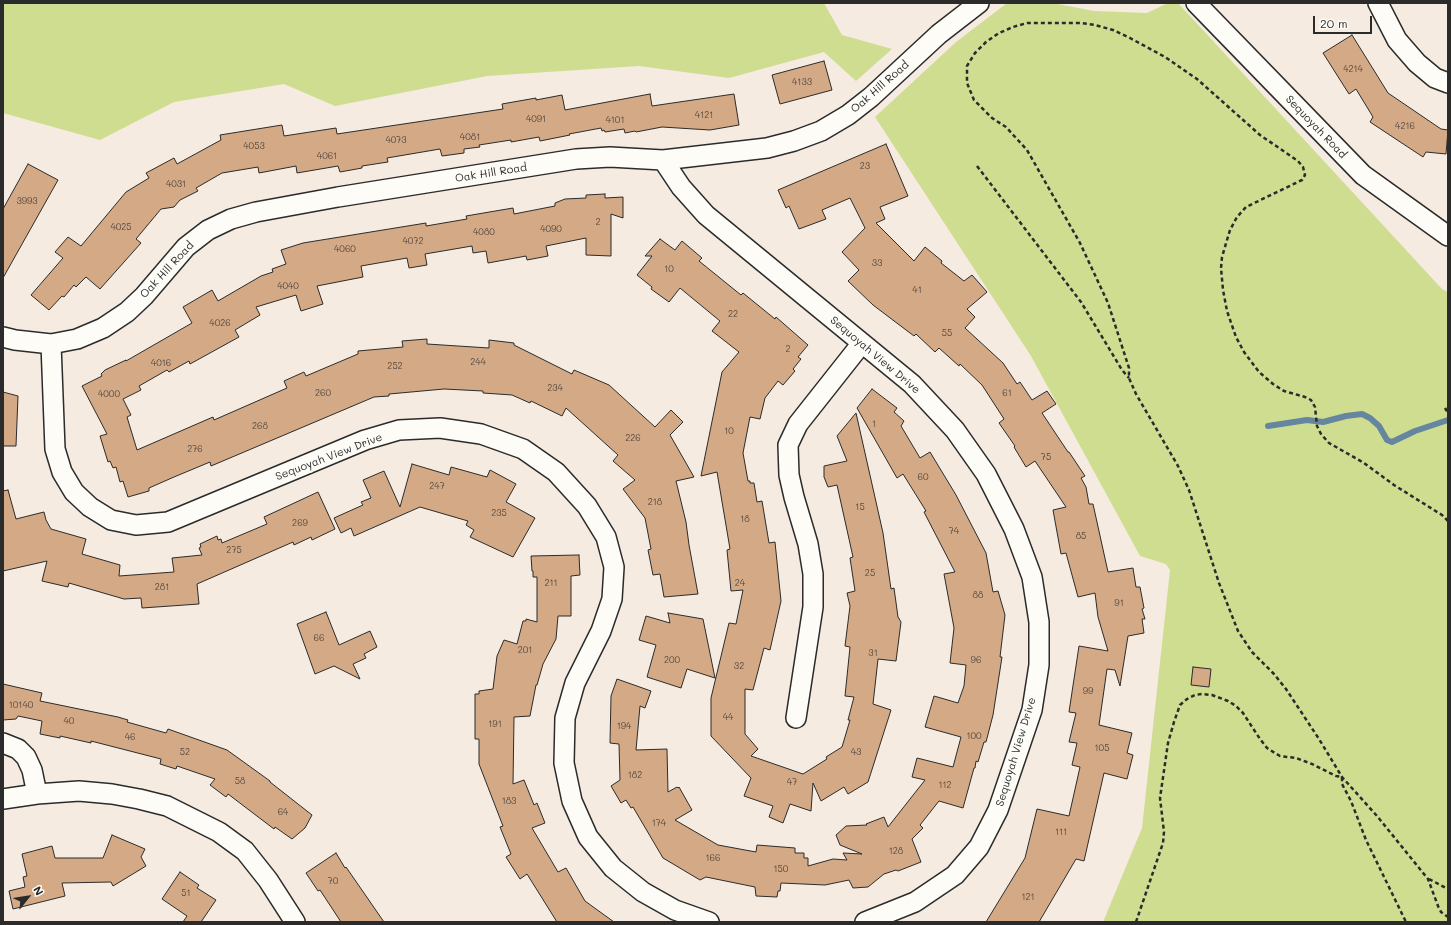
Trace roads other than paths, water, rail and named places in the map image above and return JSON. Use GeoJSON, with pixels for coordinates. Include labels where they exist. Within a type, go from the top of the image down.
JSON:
{"type":"FeatureCollection","features":[{"type":"Feature","properties":{"kind":"street","name":"Oak Hill Road"},"geometry":{"type":"LineString","coordinates":[[3,337],[15,340],[51,344],[77,339],[103,328],[127,312],[144,296],[186,246],[208,230],[231,219],[256,212],[338,197],[576,159],[610,157],[663,160],[767,148],[794,141],[821,131],[848,115],[871,97],[940,34],[979,3]]}},
{"type":"Feature","properties":{"kind":"street","name":"Sequoyah Road"},"geometry":{"type":"LineString","coordinates":[[1196,3],[1363,175],[1448,236]]}},
{"type":"Feature","properties":{"kind":"street"},"geometry":{"type":"LineString","coordinates":[[1378,3],[1397,40],[1417,63],[1435,78],[1448,83]]}},
{"type":"Feature","properties":{"kind":"street","name":"Sequoyah View Drive"},"geometry":{"type":"LineString","coordinates":[[663,160],[681,187],[706,215],[912,384],[955,430],[986,474],[1014,529],[1032,577],[1039,622],[1039,664],[1032,710],[998,810],[979,847],[956,875],[915,902],[865,922]]}},
{"type":"Feature","properties":{"kind":"street"},"geometry":{"type":"LineString","coordinates":[[796,718],[813,607],[813,574],[808,544],[789,475],[788,445],[798,424],[862,343]]}},
{"type":"Feature","properties":{"kind":"street","name":"Sequoyah View Drive"},"geometry":{"type":"LineString","coordinates":[[51,344],[55,448],[62,472],[74,492],[90,507],[111,520],[136,525],[168,522],[365,440],[399,430],[440,428],[481,434],[522,449],[556,472],[587,506],[606,537],[614,567],[612,599],[601,631],[575,683],[565,718],[564,763],[572,801],[588,837],[612,868],[643,892],[675,910],[709,922]]}},
{"type":"Feature","properties":{"kind":"street"},"geometry":{"type":"LineString","coordinates":[[3,743],[18,748],[26,757],[32,770],[37,794]]}},
{"type":"Feature","properties":{"kind":"street"},"geometry":{"type":"LineString","coordinates":[[3,799],[37,794],[79,791],[139,798],[167,806],[219,832],[245,851],[268,880],[295,922]]}},
{"type":"Feature","properties":{"kind":"waterway"},"geometry":{"type":"LineString","coordinates":[[1268,426],[1307,420],[1323,422],[1346,416],[1362,414],[1370,418],[1379,426],[1387,440],[1392,442],[1415,431],[1448,420]]}}]}
